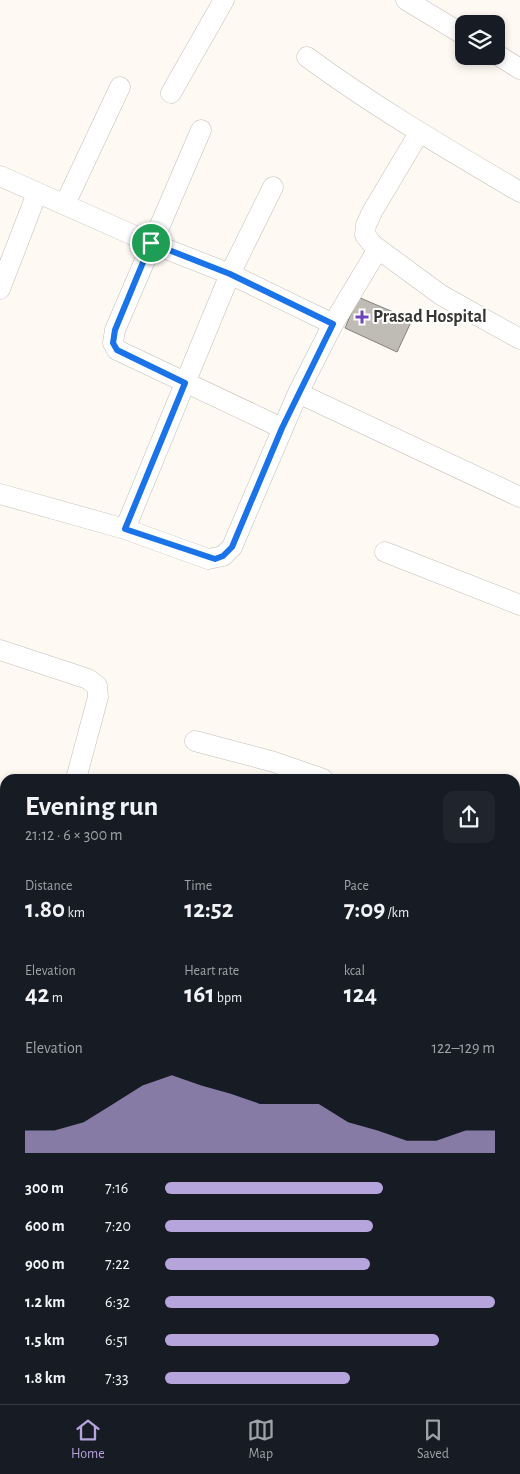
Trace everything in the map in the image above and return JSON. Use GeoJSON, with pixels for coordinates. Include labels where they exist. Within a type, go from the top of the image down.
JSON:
{"type":"FeatureCollection","features":[{"type":"Feature","properties":{"kind":"street"},"geometry":{"type":"LineString","coordinates":[[171,93],[224,0]]}},
{"type":"Feature","properties":{"kind":"street"},"geometry":{"type":"LineString","coordinates":[[406,0],[455,30]]}},
{"type":"Feature","properties":{"kind":"street"},"geometry":{"type":"LineString","coordinates":[[307,57],[348,87],[520,192]]}},
{"type":"Feature","properties":{"kind":"street"},"geometry":{"type":"LineString","coordinates":[[505,60],[520,69]]}},
{"type":"Feature","properties":{"kind":"street"},"geometry":{"type":"LineString","coordinates":[[65,204],[120,87]]}},
{"type":"Feature","properties":{"kind":"street"},"geometry":{"type":"LineString","coordinates":[[201,130],[115,330],[113,343],[117,350],[282,428]]}},
{"type":"Feature","properties":{"kind":"street"},"geometry":{"type":"LineString","coordinates":[[419,132],[372,212],[366,225],[365,235],[378,249],[441,295],[520,339]]}},
{"type":"Feature","properties":{"kind":"street"},"geometry":{"type":"LineString","coordinates":[[0,176],[151,243],[230,274],[333,324]]}},
{"type":"Feature","properties":{"kind":"street"},"geometry":{"type":"LineString","coordinates":[[125,529],[230,274],[273,187]]}},
{"type":"Feature","properties":{"kind":"street"},"geometry":{"type":"LineString","coordinates":[[0,288],[37,193]]}},
{"type":"Feature","properties":{"kind":"street"},"geometry":{"type":"LineString","coordinates":[[0,494],[125,529],[208,559],[223,556],[232,547],[298,393],[333,324],[378,249]]}},
{"type":"Feature","properties":{"kind":"street"},"geometry":{"type":"LineString","coordinates":[[298,393],[520,497]]}},
{"type":"Feature","properties":{"kind":"street"},"geometry":{"type":"LineString","coordinates":[[385,552],[520,605]]}},
{"type":"Feature","properties":{"kind":"street"},"geometry":{"type":"LineString","coordinates":[[0,650],[95,683],[98,688],[98,697],[77,774]]}},
{"type":"Feature","properties":{"kind":"street"},"geometry":{"type":"LineString","coordinates":[[195,741],[274,762],[309,774]]}},
{"type":"Feature","properties":{"kind":"building"},"geometry":{"type":"Polygon","coordinates":[[[358,297],[412,320],[397,352],[345,328],[358,297]]]}},
{"type":"Feature","properties":{"kind":"place","name":"Prasad Hospital"},"geometry":{"type":"Point","coordinates":[362,317]}},
{"type":"Feature","properties":{"kind":"route"},"geometry":{"type":"LineString","coordinates":[[151,243],[230,274],[333,324],[282,428],[232,547],[223,556],[215,559],[208,559],[125,529],[185,383],[117,350],[113,343],[115,330],[151,243]]}}]}
